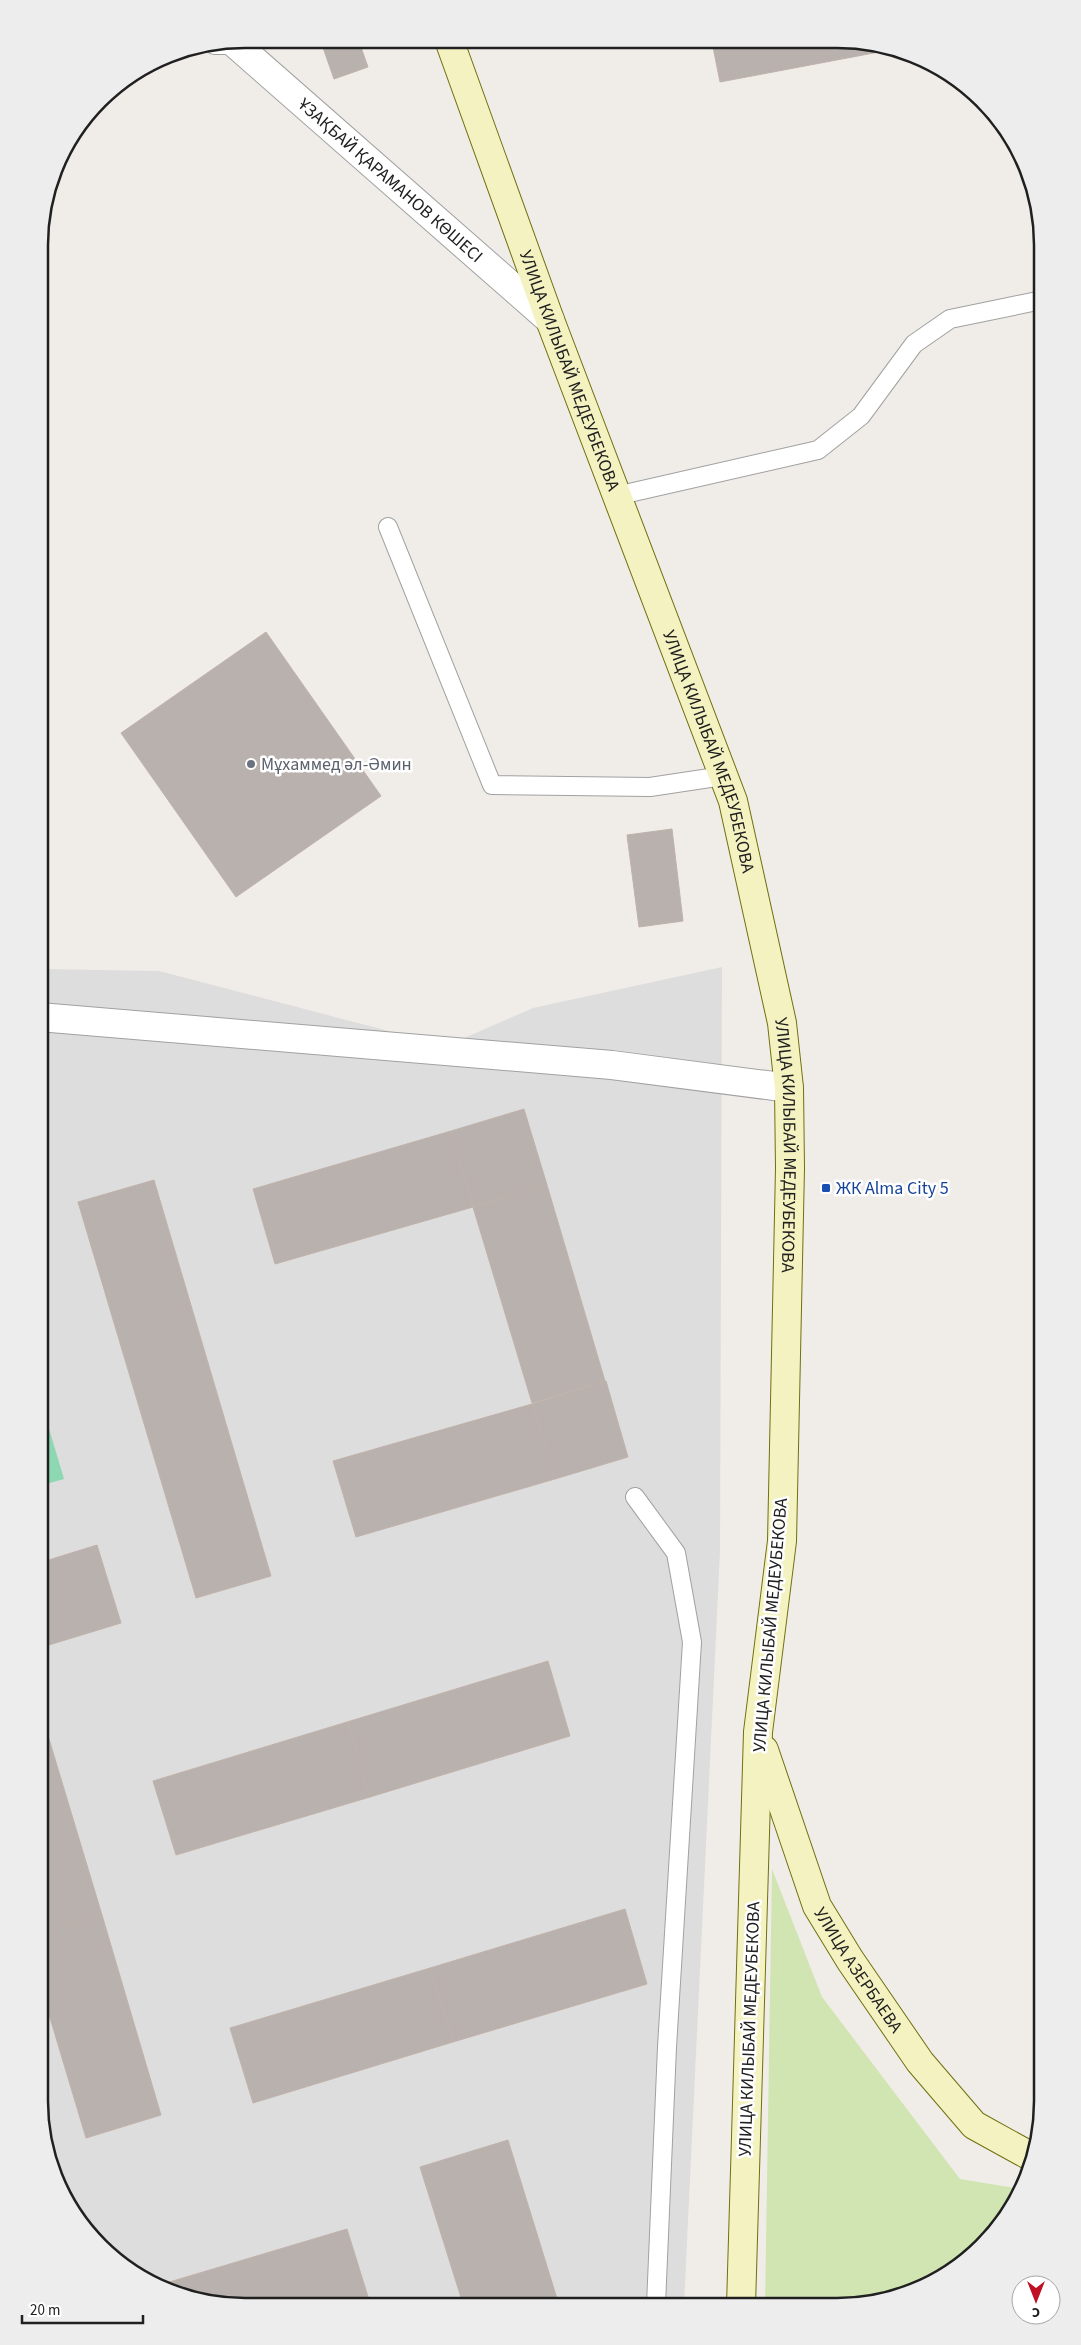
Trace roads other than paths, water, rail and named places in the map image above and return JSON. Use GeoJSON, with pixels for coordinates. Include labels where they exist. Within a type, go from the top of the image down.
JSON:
{"type":"FeatureCollection","features":[{"type":"Feature","properties":{"kind":"main road","name":"УЛИЦА КИЛЫБАЙ МЕДЕУБЕКОВА"},"geometry":{"type":"LineString","coordinates":[[452,48],[550,320],[732,801],[782,1023],[789,1088],[782,1541],[758,1732],[741,2298]]}},
{"type":"Feature","properties":{"kind":"main road","name":"УЛИЦА АЗЕРБАЕВА"},"geometry":{"type":"LineString","coordinates":[[758,1732],[817,1906],[850,1960],[920,2062],[974,2125],[1026,2154]]}},
{"type":"Feature","properties":{"kind":"street","name":"ҰЗАҚБАЙ ҚАРАМАНОВ КӨШЕСІ"},"geometry":{"type":"LineString","coordinates":[[233,48],[550,320]]}},
{"type":"Feature","properties":{"kind":"street"},"geometry":{"type":"LineString","coordinates":[[48,1018],[612,1065],[789,1088]]}},
{"type":"Feature","properties":{"kind":"lane"},"geometry":{"type":"LineString","coordinates":[[616,496],[818,450],[861,416],[914,344],[950,319],[1034,302]]}},
{"type":"Feature","properties":{"kind":"lane"},"geometry":{"type":"LineString","coordinates":[[388,527],[492,785],[650,787],[723,776]]}},
{"type":"Feature","properties":{"kind":"lane"},"geometry":{"type":"LineString","coordinates":[[635,1497],[676,1553],[692,1642],[667,2047],[656,2298]]}},
{"type":"Feature","properties":{"kind":"place","name":"Мұхаммед әл-Әмин"},"geometry":{"type":"Point","coordinates":[251,764]}},
{"type":"Feature","properties":{"kind":"place","name":"ЖК Alma City 5"},"geometry":{"type":"Point","coordinates":[826,1188]}}]}
